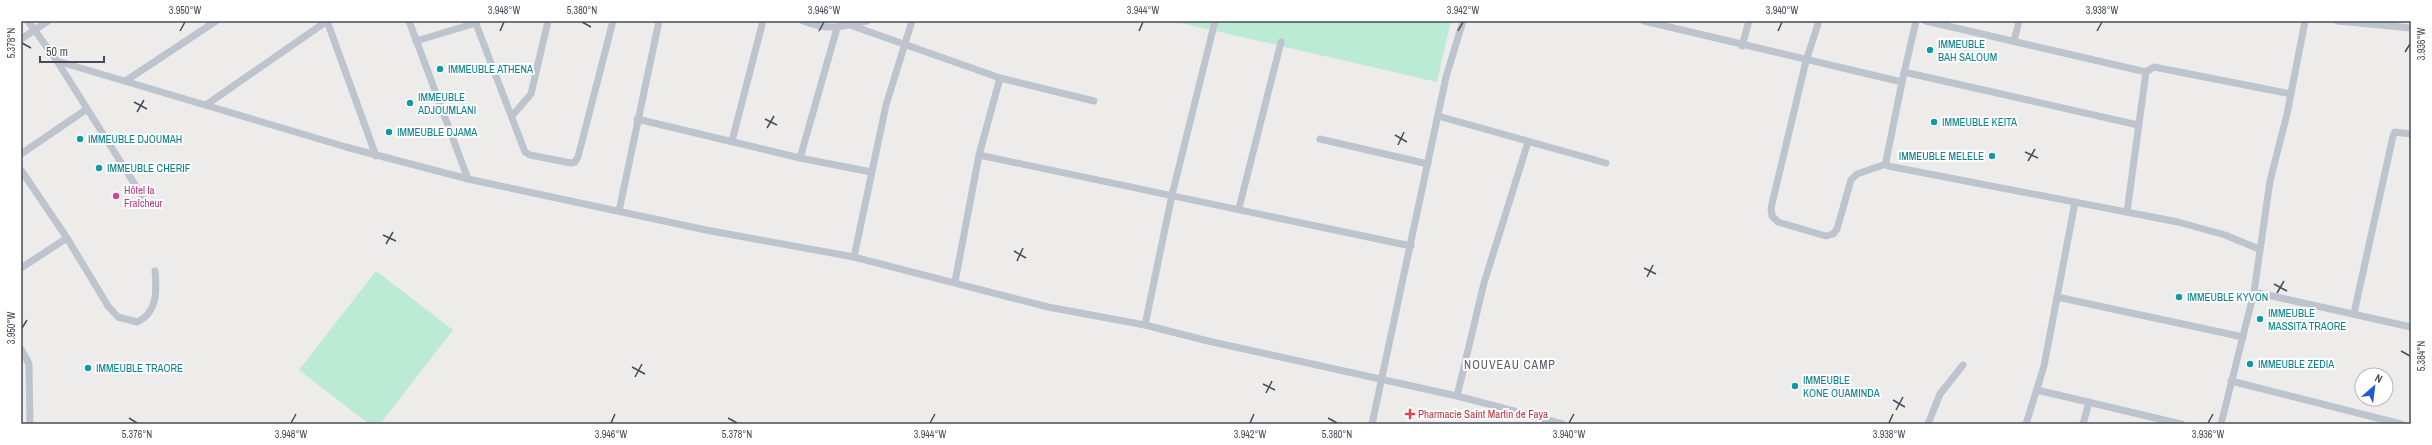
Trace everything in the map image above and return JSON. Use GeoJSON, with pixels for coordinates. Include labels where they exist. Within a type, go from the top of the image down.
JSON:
{"type":"FeatureCollection","features":[{"type":"Feature","properties":{"kind":"street"},"geometry":{"type":"LineString","coordinates":[[28,21],[57,61],[144,199]]}},
{"type":"Feature","properties":{"kind":"street"},"geometry":{"type":"LineString","coordinates":[[21,39],[48,21]]}},
{"type":"Feature","properties":{"kind":"street"},"geometry":{"type":"LineString","coordinates":[[127,80],[216,21]]}},
{"type":"Feature","properties":{"kind":"street"},"geometry":{"type":"LineString","coordinates":[[206,105],[327,21],[376,156]]}},
{"type":"Feature","properties":{"kind":"street"},"geometry":{"type":"LineString","coordinates":[[409,21],[468,179]]}},
{"type":"Feature","properties":{"kind":"street"},"geometry":{"type":"LineString","coordinates":[[512,116],[531,94],[548,21]]}},
{"type":"Feature","properties":{"kind":"street"},"geometry":{"type":"LineString","coordinates":[[416,41],[475,22],[525,152],[530,155],[571,163],[575,162],[613,21]]}},
{"type":"Feature","properties":{"kind":"street"},"geometry":{"type":"LineString","coordinates":[[619,211],[637,119],[659,21]]}},
{"type":"Feature","properties":{"kind":"street"},"geometry":{"type":"LineString","coordinates":[[732,141],[763,21]]}},
{"type":"Feature","properties":{"kind":"street"},"geometry":{"type":"LineString","coordinates":[[803,21],[818,27],[837,28],[867,21]]}},
{"type":"Feature","properties":{"kind":"street"},"geometry":{"type":"LineString","coordinates":[[854,257],[886,105],[912,21]]}},
{"type":"Feature","properties":{"kind":"street"},"geometry":{"type":"LineString","coordinates":[[1145,325],[1172,195],[1215,21]]}},
{"type":"Feature","properties":{"kind":"street"},"geometry":{"type":"LineString","coordinates":[[1372,424],[1446,77],[1463,21]]}},
{"type":"Feature","properties":{"kind":"street"},"geometry":{"type":"LineString","coordinates":[[1644,21],[1742,46],[1902,82]]}},
{"type":"Feature","properties":{"kind":"street"},"geometry":{"type":"LineString","coordinates":[[1742,46],[1749,21]]}},
{"type":"Feature","properties":{"kind":"street"},"geometry":{"type":"LineString","coordinates":[[1819,21],[1806,61],[1771,208],[1772,216],[1778,222],[1826,236],[1833,234],[1837,229],[1851,180],[1857,174],[1886,164],[2185,224],[2225,235],[2259,249]]}},
{"type":"Feature","properties":{"kind":"street"},"geometry":{"type":"LineString","coordinates":[[1886,164],[1904,72],[1916,21]]}},
{"type":"Feature","properties":{"kind":"street"},"geometry":{"type":"LineString","coordinates":[[1926,21],[2146,72],[2154,67],[2291,94]]}},
{"type":"Feature","properties":{"kind":"street"},"geometry":{"type":"LineString","coordinates":[[2014,41],[2019,21]]}},
{"type":"Feature","properties":{"kind":"street"},"geometry":{"type":"LineString","coordinates":[[2221,424],[2254,292],[2259,249],[2275,159],[2291,94],[2305,21]]}},
{"type":"Feature","properties":{"kind":"street"},"geometry":{"type":"LineString","coordinates":[[2338,21],[2411,28]]}},
{"type":"Feature","properties":{"kind":"street"},"geometry":{"type":"LineString","coordinates":[[850,25],[1000,78],[1094,101]]}},
{"type":"Feature","properties":{"kind":"street"},"geometry":{"type":"LineString","coordinates":[[800,158],[837,28]]}},
{"type":"Feature","properties":{"kind":"street"},"geometry":{"type":"LineString","coordinates":[[1239,208],[1281,42]]}},
{"type":"Feature","properties":{"kind":"street"},"geometry":{"type":"LineString","coordinates":[[57,61],[127,80],[376,156],[468,179],[706,230],[854,257],[1048,307],[1145,325],[1457,396],[1549,422],[1563,424]]}},
{"type":"Feature","properties":{"kind":"street"},"geometry":{"type":"LineString","coordinates":[[1904,72],[2138,125]]}},
{"type":"Feature","properties":{"kind":"street"},"geometry":{"type":"LineString","coordinates":[[2127,212],[2146,72]]}},
{"type":"Feature","properties":{"kind":"street"},"geometry":{"type":"LineString","coordinates":[[955,282],[979,155],[1000,78]]}},
{"type":"Feature","properties":{"kind":"street"},"geometry":{"type":"LineString","coordinates":[[21,154],[87,109]]}},
{"type":"Feature","properties":{"kind":"street"},"geometry":{"type":"LineString","coordinates":[[1438,116],[1606,163]]}},
{"type":"Feature","properties":{"kind":"street"},"geometry":{"type":"LineString","coordinates":[[637,119],[800,158],[872,172]]}},
{"type":"Feature","properties":{"kind":"street"},"geometry":{"type":"LineString","coordinates":[[2354,312],[2393,136],[2395,132],[2399,131],[2411,134]]}},
{"type":"Feature","properties":{"kind":"street"},"geometry":{"type":"LineString","coordinates":[[1320,139],[1428,164]]}},
{"type":"Feature","properties":{"kind":"street"},"geometry":{"type":"LineString","coordinates":[[1457,396],[1484,283],[1528,142]]}},
{"type":"Feature","properties":{"kind":"street"},"geometry":{"type":"LineString","coordinates":[[979,155],[1239,208],[1411,246]]}},
{"type":"Feature","properties":{"kind":"street"},"geometry":{"type":"LineString","coordinates":[[21,170],[67,238],[108,306],[118,317],[137,322],[144,319],[152,309],[157,292],[155,271]]}},
{"type":"Feature","properties":{"kind":"street"},"geometry":{"type":"LineString","coordinates":[[2026,424],[2044,366],[2075,202]]}},
{"type":"Feature","properties":{"kind":"street"},"geometry":{"type":"LineString","coordinates":[[21,268],[67,238]]}},
{"type":"Feature","properties":{"kind":"street"},"geometry":{"type":"LineString","coordinates":[[2254,292],[2354,312],[2411,327]]}},
{"type":"Feature","properties":{"kind":"street"},"geometry":{"type":"LineString","coordinates":[[2057,297],[2243,337]]}},
{"type":"Feature","properties":{"kind":"street"},"geometry":{"type":"LineString","coordinates":[[21,348],[29,364],[30,424]]}},
{"type":"Feature","properties":{"kind":"street"},"geometry":{"type":"LineString","coordinates":[[1928,424],[1940,394],[1963,365]]}},
{"type":"Feature","properties":{"kind":"street"},"geometry":{"type":"LineString","coordinates":[[2231,381],[2401,424]]}},
{"type":"Feature","properties":{"kind":"street"},"geometry":{"type":"LineString","coordinates":[[2037,390],[2176,423]]}},
{"type":"Feature","properties":{"kind":"street"},"geometry":{"type":"LineString","coordinates":[[2083,424],[2089,402]]}},
{"type":"Feature","properties":{"kind":"green space"},"geometry":{"type":"Polygon","coordinates":[[[1172,21],[1451,21],[1437,82],[1172,21]]]}},
{"type":"Feature","properties":{"kind":"green space"},"geometry":{"type":"Polygon","coordinates":[[[376,271],[453,330],[380,424],[369,424],[299,370],[376,271]]]}},
{"type":"Feature","properties":{"kind":"place","name":"IMMEUBLE BAH SALOUM"},"geometry":{"type":"Point","coordinates":[1930,50]}},
{"type":"Feature","properties":{"kind":"place","name":"IMMEUBLE ATHENA"},"geometry":{"type":"Point","coordinates":[440,69]}},
{"type":"Feature","properties":{"kind":"place","name":"IMMEUBLE ADJOUMLANI"},"geometry":{"type":"Point","coordinates":[410,103]}},
{"type":"Feature","properties":{"kind":"place","name":"IMMEUBLE KEITA"},"geometry":{"type":"Point","coordinates":[1934,122]}},
{"type":"Feature","properties":{"kind":"place","name":"IMMEUBLE DJAMA"},"geometry":{"type":"Point","coordinates":[389,132]}},
{"type":"Feature","properties":{"kind":"place","name":"IMMEUBLE DJOUMAH"},"geometry":{"type":"Point","coordinates":[80,139]}},
{"type":"Feature","properties":{"kind":"place","name":"IMMEUBLE MELELE"},"geometry":{"type":"Point","coordinates":[1992,156]}},
{"type":"Feature","properties":{"kind":"place","name":"IMMEUBLE CHERIF"},"geometry":{"type":"Point","coordinates":[99,168]}},
{"type":"Feature","properties":{"kind":"place","name":"Hôtel la Fraîcheur"},"geometry":{"type":"Point","coordinates":[116,196]}},
{"type":"Feature","properties":{"kind":"place","name":"IMMEUBLE KYVON"},"geometry":{"type":"Point","coordinates":[2179,297]}},
{"type":"Feature","properties":{"kind":"place","name":"IMMEUBLE MASSITA TRAORE"},"geometry":{"type":"Point","coordinates":[2260,319]}},
{"type":"Feature","properties":{"kind":"place","name":"IMMEUBLE ZEDIA"},"geometry":{"type":"Point","coordinates":[2250,364]}},
{"type":"Feature","properties":{"kind":"place","name":"IMMEUBLE TRAORE"},"geometry":{"type":"Point","coordinates":[88,368]}},
{"type":"Feature","properties":{"kind":"place","name":"IMMEUBLE KONE OUAMINDA"},"geometry":{"type":"Point","coordinates":[1795,386]}},
{"type":"Feature","properties":{"kind":"place","name":"Pharmacie Saint Martin de Faya"},"geometry":{"type":"Point","coordinates":[1410,414]}},
{"type":"Feature","properties":{"kind":"district","name":"NOUVEAU CAMP"},"geometry":{"type":"Point","coordinates":[1510,365]}}]}
